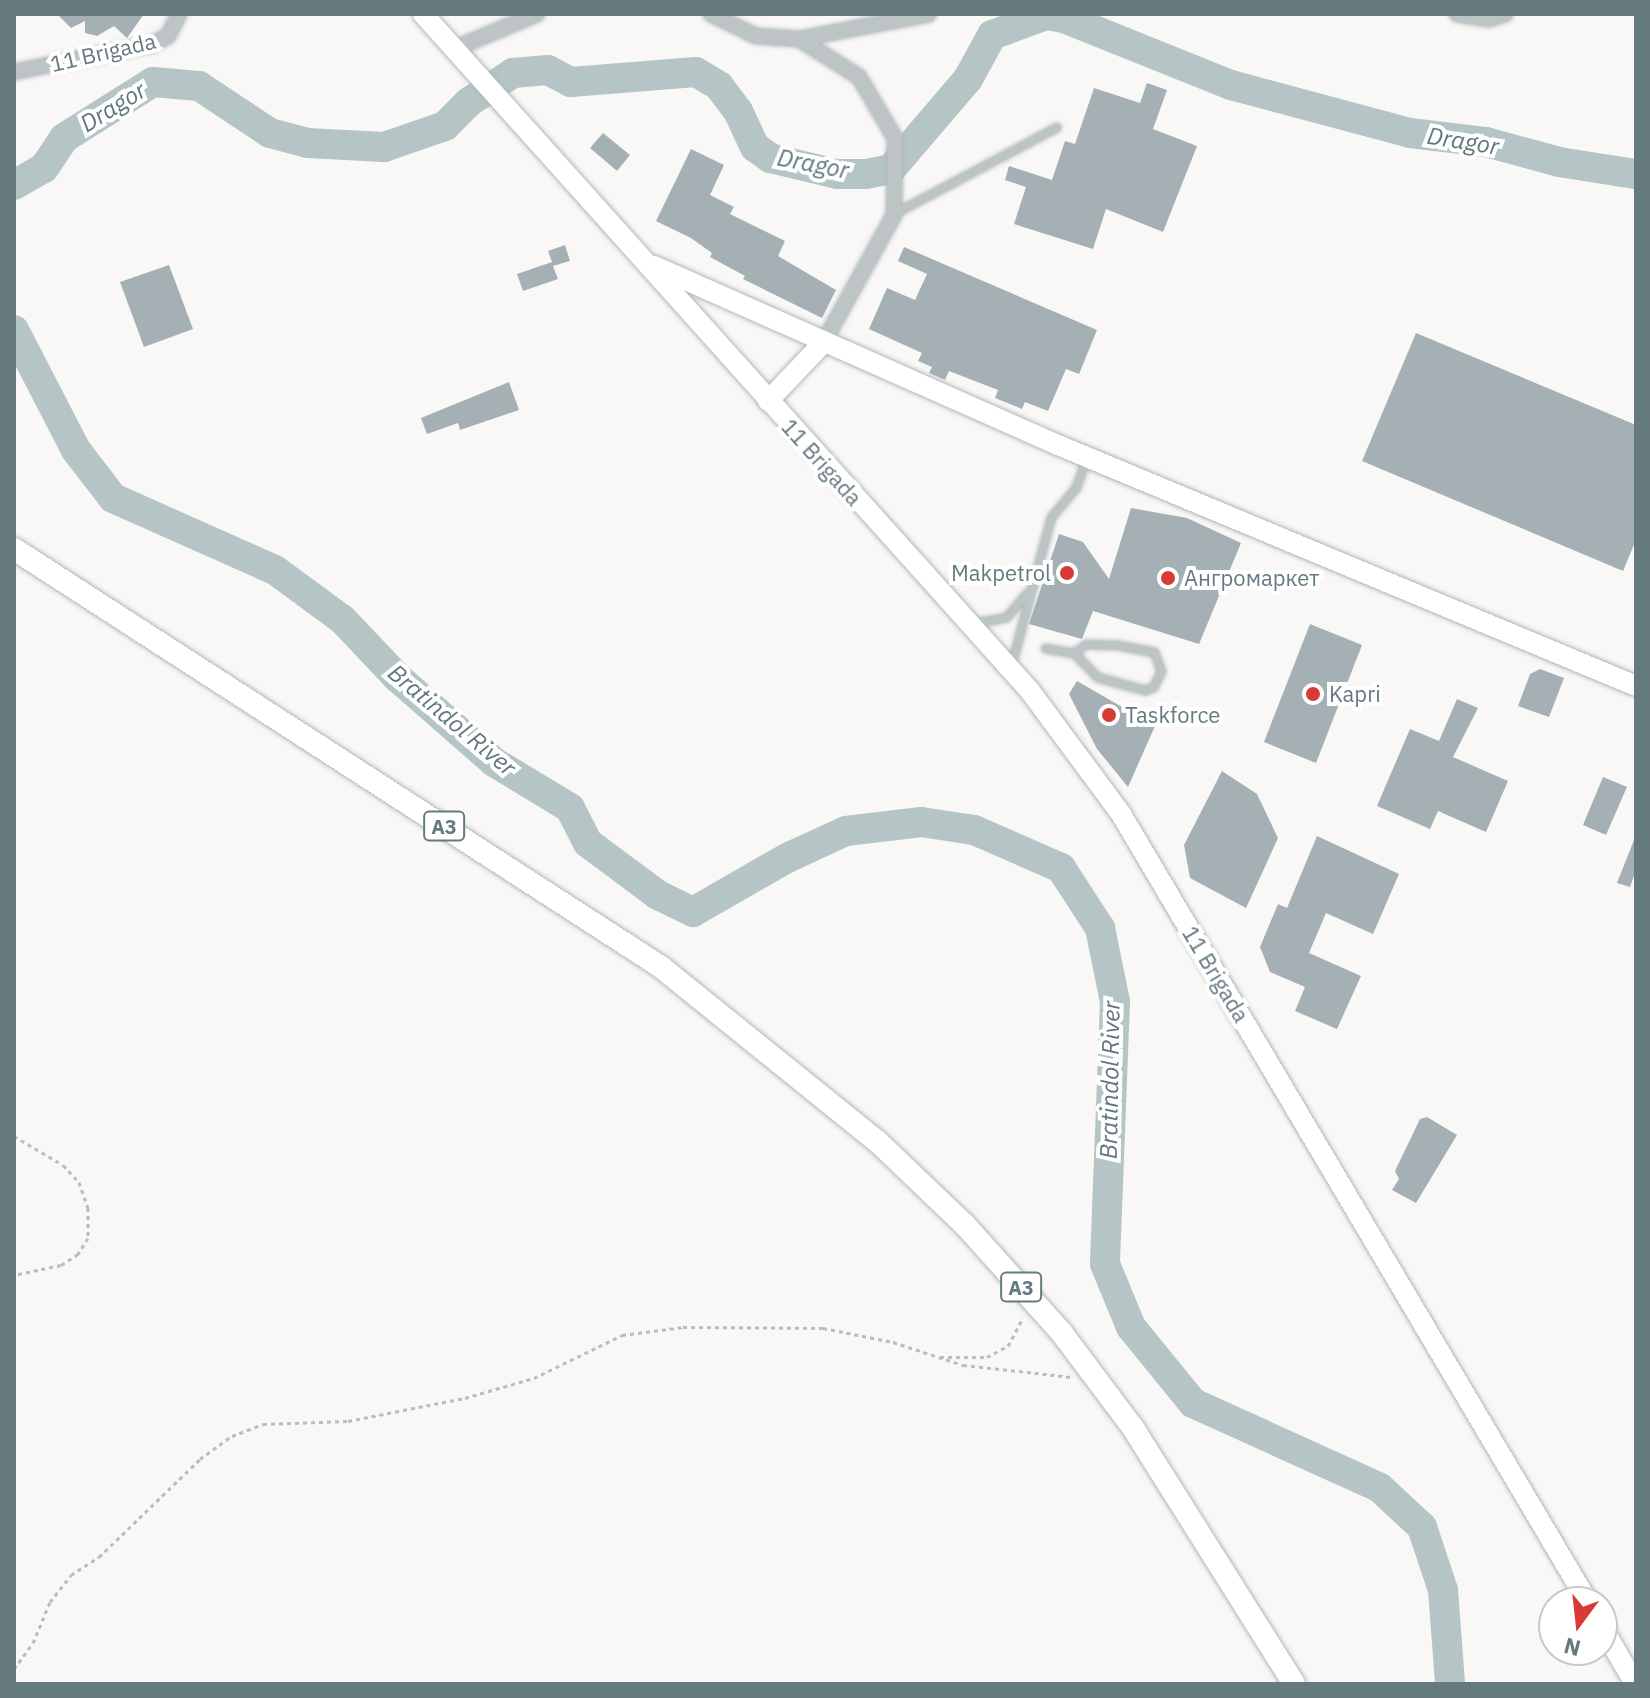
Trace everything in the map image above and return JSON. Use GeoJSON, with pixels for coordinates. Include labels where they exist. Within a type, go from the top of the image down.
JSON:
{"type":"FeatureCollection","features":[{"type":"Feature","properties":{"kind":"main road","name":"11 Brigada"},"geometry":{"type":"LineString","coordinates":[[423,14],[1010,669],[1121,814],[1579,1586]]}},
{"type":"Feature","properties":{"kind":"main road","name":"11 Brigada"},"geometry":{"type":"LineString","coordinates":[[643,261],[1086,457],[1636,686]]}},
{"type":"Feature","properties":{"kind":"main road","name":"11 Brigada"},"geometry":{"type":"LineString","coordinates":[[768,401],[824,342]]}},
{"type":"Feature","properties":{"kind":"main road","name":"A3"},"geometry":{"type":"LineString","coordinates":[[14,549],[661,967],[878,1142],[965,1225],[1061,1332],[1133,1428],[1294,1684]]}},
{"type":"Feature","properties":{"kind":"main road"},"geometry":{"type":"LineString","coordinates":[[1618,1655],[1635,1684]]}},
{"type":"Feature","properties":{"kind":"street","name":"11 Brigada"},"geometry":{"type":"LineString","coordinates":[[14,72],[153,44],[168,36],[179,14]]}},
{"type":"Feature","properties":{"kind":"street"},"geometry":{"type":"LineString","coordinates":[[456,48],[537,14]]}},
{"type":"Feature","properties":{"kind":"street","name":"11 Brigada"},"geometry":{"type":"LineString","coordinates":[[711,14],[732,18],[756,36],[799,39],[929,14]]}},
{"type":"Feature","properties":{"kind":"street"},"geometry":{"type":"LineString","coordinates":[[1457,14],[1489,19],[1505,14]]}},
{"type":"Feature","properties":{"kind":"street","name":"11 Brigada"},"geometry":{"type":"LineString","coordinates":[[799,39],[859,77],[895,138],[894,215],[824,342]]}},
{"type":"Feature","properties":{"kind":"lane"},"geometry":{"type":"LineString","coordinates":[[894,215],[1057,127]]}},
{"type":"Feature","properties":{"kind":"lane"},"geometry":{"type":"LineString","coordinates":[[1010,669],[1051,517],[1076,487],[1086,457]]}},
{"type":"Feature","properties":{"kind":"lane"},"geometry":{"type":"LineString","coordinates":[[968,624],[1006,617],[1032,587]]}},
{"type":"Feature","properties":{"kind":"lane"},"geometry":{"type":"LineString","coordinates":[[1045,648],[1074,653],[1100,642],[1154,652],[1161,671],[1153,687],[1145,690],[1097,677],[1074,653]]}},
{"type":"Feature","properties":{"kind":"path"},"geometry":{"type":"LineString","coordinates":[[14,1136],[63,1165],[79,1182],[88,1208],[88,1238],[78,1254],[61,1265],[14,1275]]}},
{"type":"Feature","properties":{"kind":"path"},"geometry":{"type":"LineString","coordinates":[[924,1355],[987,1357],[1008,1346],[1021,1329],[1024,1309]]}},
{"type":"Feature","properties":{"kind":"path"},"geometry":{"type":"LineString","coordinates":[[14,1669],[33,1643],[50,1602],[71,1575],[99,1557],[200,1459],[232,1436],[263,1424],[348,1421],[465,1398],[534,1378],[622,1335],[683,1327],[823,1328],[893,1342],[924,1355],[963,1365],[1038,1370],[1072,1377],[1083,1386]]}},
{"type":"Feature","properties":{"kind":"building"},"geometry":{"type":"Polygon","coordinates":[[[57,14],[144,14],[127,38],[114,26],[97,36],[85,33],[85,21],[71,28],[57,14]]]}},
{"type":"Feature","properties":{"kind":"building"},"geometry":{"type":"Polygon","coordinates":[[[1147,83],[1167,90],[1153,129],[1197,146],[1163,232],[1106,209],[1093,249],[1014,224],[1026,187],[1005,180],[1009,166],[1052,180],[1065,141],[1075,144],[1094,88],[1140,103],[1147,83]]]}},
{"type":"Feature","properties":{"kind":"building"},"geometry":{"type":"Polygon","coordinates":[[[603,133],[630,155],[617,171],[590,148],[603,133]]]}},
{"type":"Feature","properties":{"kind":"building"},"geometry":{"type":"Polygon","coordinates":[[[691,149],[724,165],[710,195],[734,207],[730,214],[785,241],[778,256],[836,290],[822,318],[743,279],[745,276],[710,257],[712,253],[691,238],[656,221],[691,149]]]}},
{"type":"Feature","properties":{"kind":"building"},"geometry":{"type":"Polygon","coordinates":[[[565,245],[570,261],[553,266],[558,279],[523,291],[517,274],[552,262],[548,251],[565,245]]]}},
{"type":"Feature","properties":{"kind":"building"},"geometry":{"type":"Polygon","coordinates":[[[904,247],[1097,330],[1079,374],[1066,369],[1048,411],[1025,402],[1022,409],[995,398],[998,390],[949,371],[945,380],[929,373],[932,367],[918,361],[922,353],[869,329],[887,288],[915,300],[927,274],[898,261],[904,247]]]}},
{"type":"Feature","properties":{"kind":"building"},"geometry":{"type":"Polygon","coordinates":[[[169,265],[193,329],[144,347],[120,282],[169,265]]]}},
{"type":"Feature","properties":{"kind":"building"},"geometry":{"type":"Polygon","coordinates":[[[1416,333],[1636,425],[1636,540],[1623,571],[1362,461],[1416,333]]]}},
{"type":"Feature","properties":{"kind":"building"},"geometry":{"type":"Polygon","coordinates":[[[509,382],[519,410],[460,430],[458,423],[427,434],[421,418],[509,382]]]}},
{"type":"Feature","properties":{"kind":"building","name":"Ангромаркет"},"geometry":{"type":"Polygon","coordinates":[[[1131,508],[1187,518],[1241,543],[1199,644],[1093,611],[1082,639],[1029,624],[1059,534],[1083,542],[1109,579],[1131,508]]]}},
{"type":"Feature","properties":{"kind":"building","name":"Kapri"},"geometry":{"type":"Polygon","coordinates":[[[1310,624],[1362,645],[1316,763],[1264,742],[1310,624]]]}},
{"type":"Feature","properties":{"kind":"building"},"geometry":{"type":"Polygon","coordinates":[[[1540,669],[1564,678],[1549,717],[1518,706],[1530,674],[1540,669]]]}},
{"type":"Feature","properties":{"kind":"building"},"geometry":{"type":"Polygon","coordinates":[[[1077,681],[1155,726],[1128,787],[1097,749],[1069,694],[1077,681]]]}},
{"type":"Feature","properties":{"kind":"building"},"geometry":{"type":"Polygon","coordinates":[[[1457,699],[1478,708],[1453,757],[1508,781],[1486,832],[1438,811],[1430,829],[1377,806],[1410,729],[1439,741],[1457,699]]]}},
{"type":"Feature","properties":{"kind":"building"},"geometry":{"type":"Polygon","coordinates":[[[1222,771],[1257,794],[1278,838],[1246,908],[1190,878],[1184,845],[1222,771]]]}},
{"type":"Feature","properties":{"kind":"building"},"geometry":{"type":"Polygon","coordinates":[[[1603,777],[1627,787],[1606,835],[1583,825],[1603,777]]]}},
{"type":"Feature","properties":{"kind":"building"},"geometry":{"type":"Polygon","coordinates":[[[1636,835],[1636,870],[1630,887],[1617,883],[1636,835]]]}},
{"type":"Feature","properties":{"kind":"building"},"geometry":{"type":"Polygon","coordinates":[[[1317,836],[1399,874],[1373,934],[1326,913],[1309,953],[1361,976],[1337,1029],[1295,1011],[1305,987],[1270,972],[1260,947],[1278,904],[1287,908],[1317,836]]]}},
{"type":"Feature","properties":{"kind":"building"},"geometry":{"type":"Polygon","coordinates":[[[1427,1117],[1457,1135],[1416,1203],[1392,1190],[1399,1179],[1395,1171],[1420,1119],[1427,1117]]]}},
{"type":"Feature","properties":{"kind":"waterway","name":"Dragor"},"geometry":{"type":"LineString","coordinates":[[14,185],[44,168],[64,138],[153,82],[199,86],[270,133],[307,143],[384,147],[445,126],[469,102],[513,73],[548,70],[571,82],[696,72],[719,86],[738,111],[755,147],[770,158],[837,174],[866,174],[891,169],[968,79],[992,35],[1046,15],[1064,18],[1231,85],[1410,133],[1486,142],[1559,162],[1636,174]]}},
{"type":"Feature","properties":{"kind":"waterway","name":"Bratindol River"},"geometry":{"type":"LineString","coordinates":[[14,330],[76,450],[113,498],[275,570],[343,620],[397,677],[494,762],[570,808],[588,843],[658,895],[693,912],[787,858],[846,831],[921,822],[974,830],[1061,868],[1100,928],[1115,1002],[1105,1264],[1131,1327],[1193,1403],[1380,1488],[1422,1527],[1443,1590],[1450,1684]]}},
{"type":"Feature","properties":{"kind":"place","name":"Makpetrol"},"geometry":{"type":"Point","coordinates":[1067,573]}},
{"type":"Feature","properties":{"kind":"place","name":"Ангромаркет"},"geometry":{"type":"Point","coordinates":[1168,578]}},
{"type":"Feature","properties":{"kind":"place","name":"Kapri"},"geometry":{"type":"Point","coordinates":[1313,694]}},
{"type":"Feature","properties":{"kind":"place","name":"Taskforce"},"geometry":{"type":"Point","coordinates":[1109,715]}}]}
